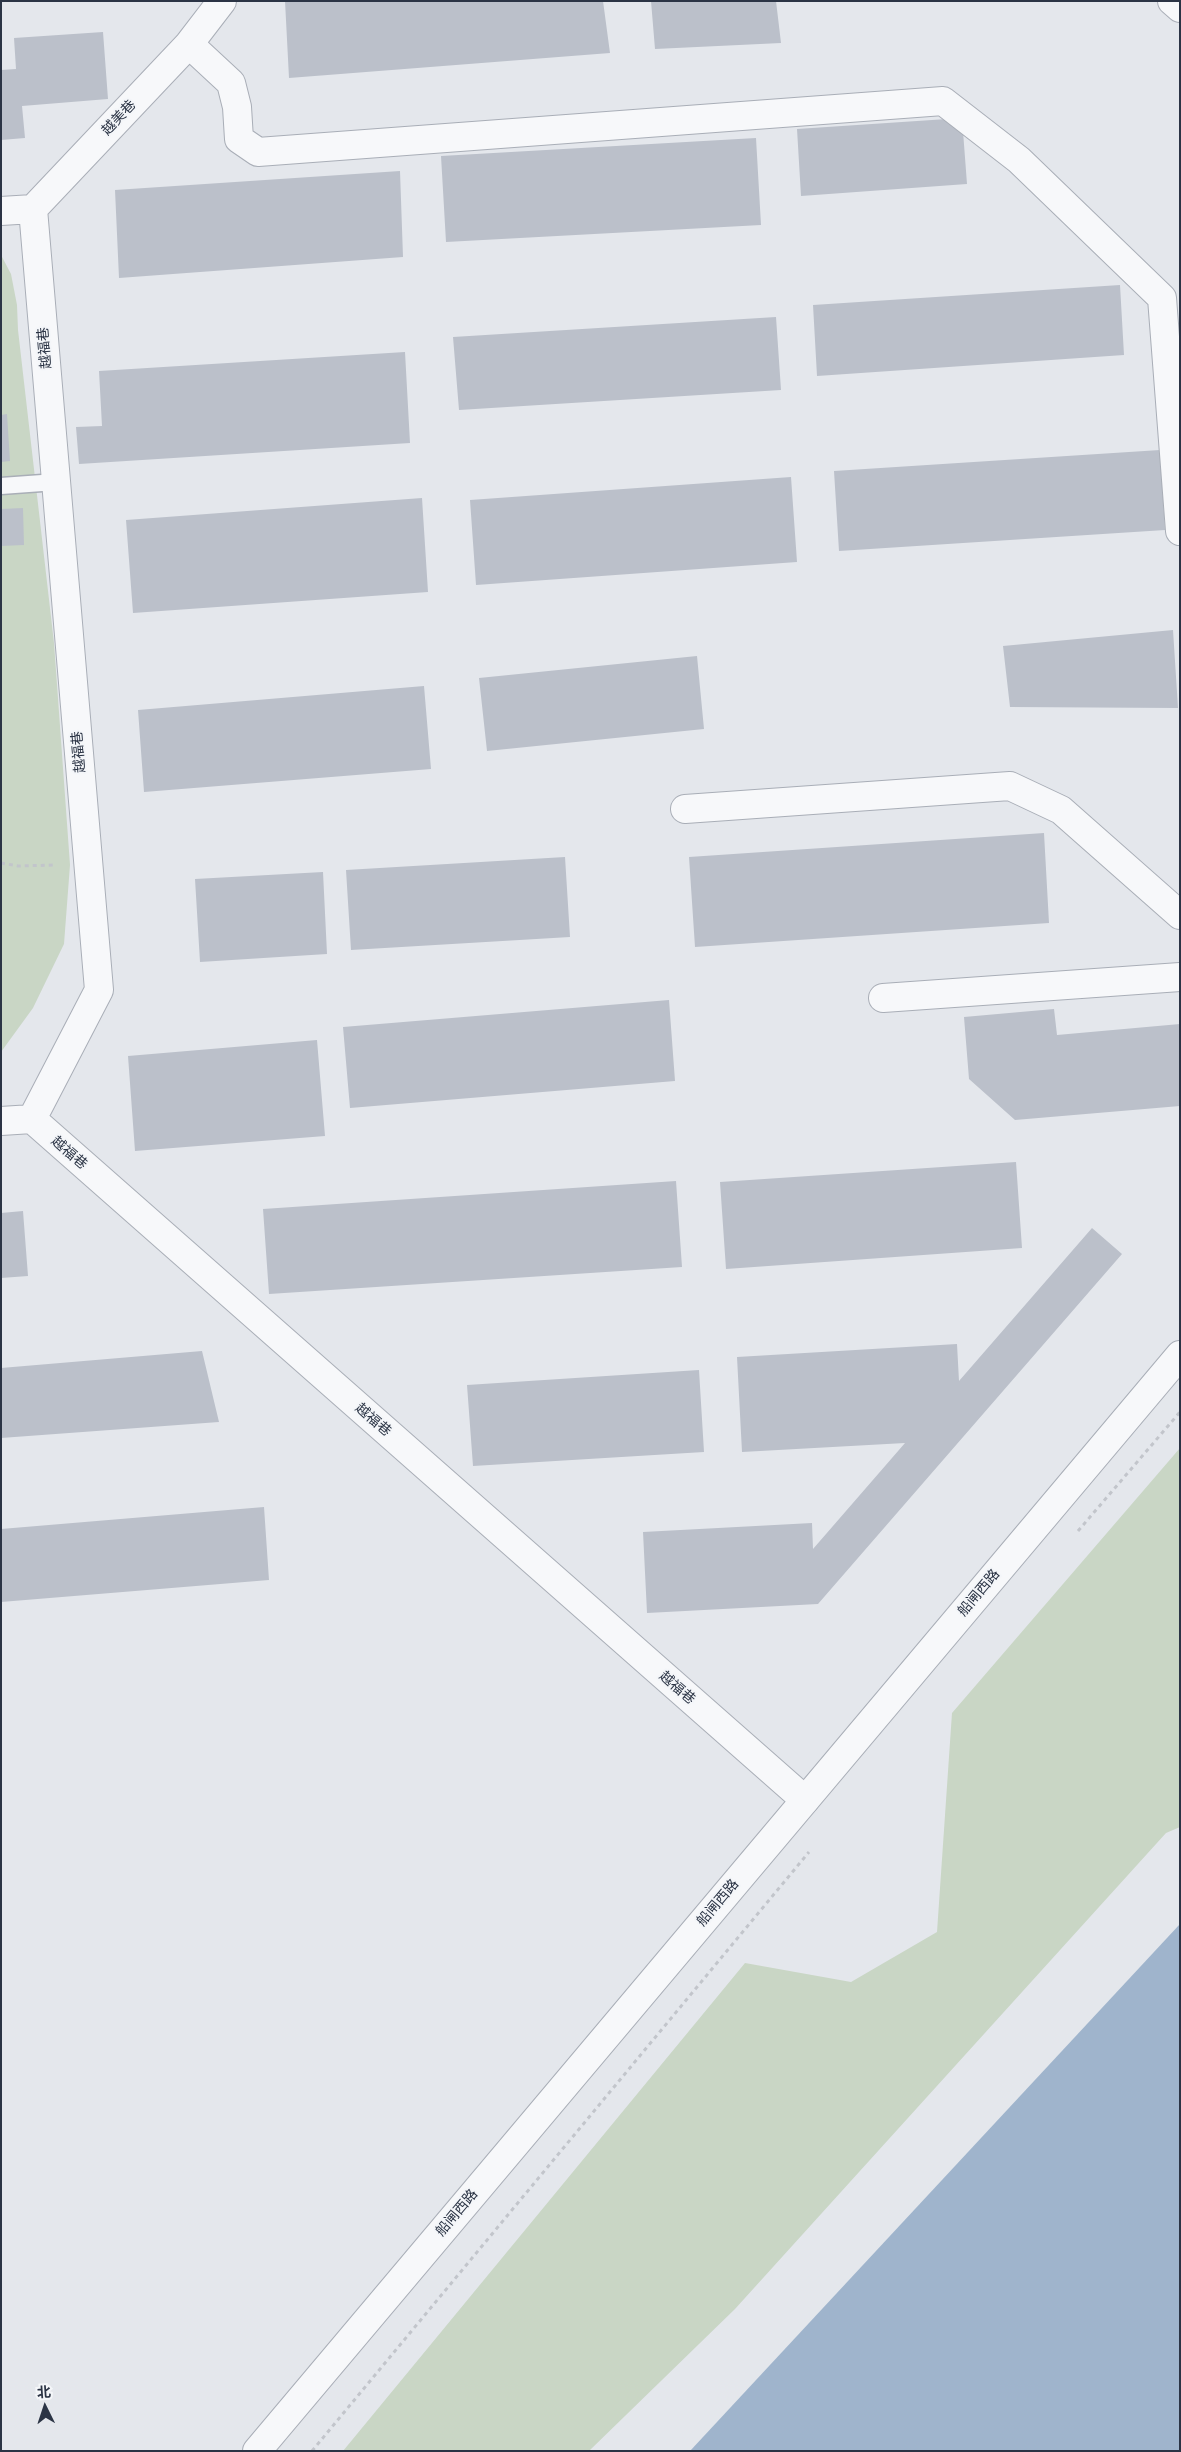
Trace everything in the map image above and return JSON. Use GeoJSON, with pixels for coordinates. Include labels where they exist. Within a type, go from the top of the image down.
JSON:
{"type":"FeatureCollection","features":[{"type":"Feature","properties":{"kind":"street","name":"越美巷"},"geometry":{"type":"LineString","coordinates":[[33,209],[189,44],[222,1]]}},
{"type":"Feature","properties":{"kind":"street"},"geometry":{"type":"LineString","coordinates":[[1172,1],[1180,8]]}},
{"type":"Feature","properties":{"kind":"street"},"geometry":{"type":"LineString","coordinates":[[189,44],[231,83],[237,107],[239,139],[258,152],[944,101],[1019,160],[1162,298],[1180,531]]}},
{"type":"Feature","properties":{"kind":"street"},"geometry":{"type":"LineString","coordinates":[[1,211],[33,209]]}},
{"type":"Feature","properties":{"kind":"street","name":"越福巷"},"geometry":{"type":"LineString","coordinates":[[33,209],[99,990],[32,1120],[805,1800]]}},
{"type":"Feature","properties":{"kind":"street"},"geometry":{"type":"LineString","coordinates":[[685,809],[1010,786],[1061,810],[1180,915]]}},
{"type":"Feature","properties":{"kind":"street"},"geometry":{"type":"LineString","coordinates":[[883,998],[1180,977]]}},
{"type":"Feature","properties":{"kind":"street"},"geometry":{"type":"LineString","coordinates":[[1,1121],[32,1120]]}},
{"type":"Feature","properties":{"kind":"street","name":"船闸西路"},"geometry":{"type":"LineString","coordinates":[[257,2451],[1180,1356]]}},
{"type":"Feature","properties":{"kind":"lane"},"geometry":{"type":"LineString","coordinates":[[1,486],[56,482]]}},
{"type":"Feature","properties":{"kind":"path"},"geometry":{"type":"LineString","coordinates":[[1,863],[18,866],[62,864]]}},
{"type":"Feature","properties":{"kind":"path"},"geometry":{"type":"LineString","coordinates":[[1077,1533],[1180,1412]]}},
{"type":"Feature","properties":{"kind":"path"},"geometry":{"type":"LineString","coordinates":[[312,2451],[810,1850]]}},
{"type":"Feature","properties":{"kind":"green space"},"geometry":{"type":"Polygon","coordinates":[[[1,255],[11,274],[17,305],[18,330],[54,643],[70,865],[64,944],[33,1008],[1,1052],[1,255]]]}},
{"type":"Feature","properties":{"kind":"green space"},"geometry":{"type":"Polygon","coordinates":[[[1180,1448],[1180,1827],[1166,1833],[735,2309],[589,2451],[343,2451],[745,1963],[851,1982],[937,1932],[952,1713],[1180,1448]]]}},
{"type":"Feature","properties":{"kind":"water"},"geometry":{"type":"Polygon","coordinates":[[[1180,1924],[1180,2451],[690,2451],[1180,1924]]]}},
{"type":"Feature","properties":{"kind":"building"},"geometry":{"type":"Polygon","coordinates":[[[285,1],[603,1],[610,53],[289,78],[285,1]]]}},
{"type":"Feature","properties":{"kind":"building"},"geometry":{"type":"Polygon","coordinates":[[[651,1],[776,1],[781,43],[655,49],[651,1]]]}},
{"type":"Feature","properties":{"kind":"building"},"geometry":{"type":"Polygon","coordinates":[[[103,32],[108,99],[22,106],[25,138],[1,140],[1,70],[16,69],[14,38],[103,32]]]}},
{"type":"Feature","properties":{"kind":"building"},"geometry":{"type":"Polygon","coordinates":[[[962,118],[967,184],[801,196],[797,129],[962,118]]]}},
{"type":"Feature","properties":{"kind":"building"},"geometry":{"type":"Polygon","coordinates":[[[756,138],[761,225],[446,242],[441,156],[756,138]]]}},
{"type":"Feature","properties":{"kind":"building"},"geometry":{"type":"Polygon","coordinates":[[[400,171],[403,257],[119,278],[115,190],[400,171]]]}},
{"type":"Feature","properties":{"kind":"building"},"geometry":{"type":"Polygon","coordinates":[[[1120,285],[1124,355],[817,376],[813,305],[1120,285]]]}},
{"type":"Feature","properties":{"kind":"building"},"geometry":{"type":"Polygon","coordinates":[[[776,317],[781,390],[459,410],[453,337],[776,317]]]}},
{"type":"Feature","properties":{"kind":"building"},"geometry":{"type":"Polygon","coordinates":[[[405,352],[410,443],[79,464],[76,427],[102,426],[99,371],[405,352]]]}},
{"type":"Feature","properties":{"kind":"building"},"geometry":{"type":"Polygon","coordinates":[[[7,414],[10,461],[1,462],[1,415],[7,414]]]}},
{"type":"Feature","properties":{"kind":"building"},"geometry":{"type":"Polygon","coordinates":[[[1160,450],[1165,530],[839,551],[834,471],[1160,450]]]}},
{"type":"Feature","properties":{"kind":"building"},"geometry":{"type":"Polygon","coordinates":[[[791,477],[797,562],[476,585],[470,500],[791,477]]]}},
{"type":"Feature","properties":{"kind":"building"},"geometry":{"type":"Polygon","coordinates":[[[422,498],[428,592],[133,613],[126,520],[422,498]]]}},
{"type":"Feature","properties":{"kind":"building"},"geometry":{"type":"Polygon","coordinates":[[[23,508],[24,545],[1,546],[1,509],[23,508]]]}},
{"type":"Feature","properties":{"kind":"building"},"geometry":{"type":"Polygon","coordinates":[[[1173,630],[1178,708],[1010,707],[1003,646],[1173,630]]]}},
{"type":"Feature","properties":{"kind":"building"},"geometry":{"type":"Polygon","coordinates":[[[697,656],[704,729],[487,751],[479,678],[697,656]]]}},
{"type":"Feature","properties":{"kind":"building"},"geometry":{"type":"Polygon","coordinates":[[[424,686],[431,769],[144,792],[138,710],[424,686]]]}},
{"type":"Feature","properties":{"kind":"building"},"geometry":{"type":"Polygon","coordinates":[[[1044,833],[1049,923],[695,947],[689,857],[1044,833]]]}},
{"type":"Feature","properties":{"kind":"building"},"geometry":{"type":"Polygon","coordinates":[[[565,857],[570,937],[351,950],[346,870],[565,857]]]}},
{"type":"Feature","properties":{"kind":"building"},"geometry":{"type":"Polygon","coordinates":[[[323,872],[327,954],[200,962],[195,879],[323,872]]]}},
{"type":"Feature","properties":{"kind":"building"},"geometry":{"type":"Polygon","coordinates":[[[669,1000],[675,1081],[350,1108],[343,1027],[669,1000]]]}},
{"type":"Feature","properties":{"kind":"building"},"geometry":{"type":"Polygon","coordinates":[[[1054,1009],[1057,1035],[1180,1024],[1180,1106],[1015,1120],[969,1079],[964,1017],[1054,1009]]]}},
{"type":"Feature","properties":{"kind":"building"},"geometry":{"type":"Polygon","coordinates":[[[317,1040],[325,1136],[135,1151],[128,1056],[317,1040]]]}},
{"type":"Feature","properties":{"kind":"building"},"geometry":{"type":"Polygon","coordinates":[[[1016,1162],[1022,1248],[726,1269],[720,1182],[1016,1162]]]}},
{"type":"Feature","properties":{"kind":"building"},"geometry":{"type":"Polygon","coordinates":[[[676,1181],[682,1267],[269,1294],[263,1209],[676,1181]]]}},
{"type":"Feature","properties":{"kind":"building"},"geometry":{"type":"Polygon","coordinates":[[[23,1211],[28,1276],[1,1278],[1,1213],[23,1211]]]}},
{"type":"Feature","properties":{"kind":"building"},"geometry":{"type":"Polygon","coordinates":[[[1092,1228],[1122,1254],[818,1604],[647,1613],[643,1532],[812,1523],[813,1549],[905,1443],[742,1452],[737,1357],[957,1344],[959,1381],[1092,1228]]]}},
{"type":"Feature","properties":{"kind":"building"},"geometry":{"type":"Polygon","coordinates":[[[202,1351],[219,1422],[1,1438],[1,1368],[202,1351]]]}},
{"type":"Feature","properties":{"kind":"building"},"geometry":{"type":"Polygon","coordinates":[[[699,1370],[704,1452],[473,1466],[467,1385],[699,1370]]]}},
{"type":"Feature","properties":{"kind":"building"},"geometry":{"type":"Polygon","coordinates":[[[264,1507],[269,1580],[1,1602],[1,1529],[264,1507]]]}}]}
